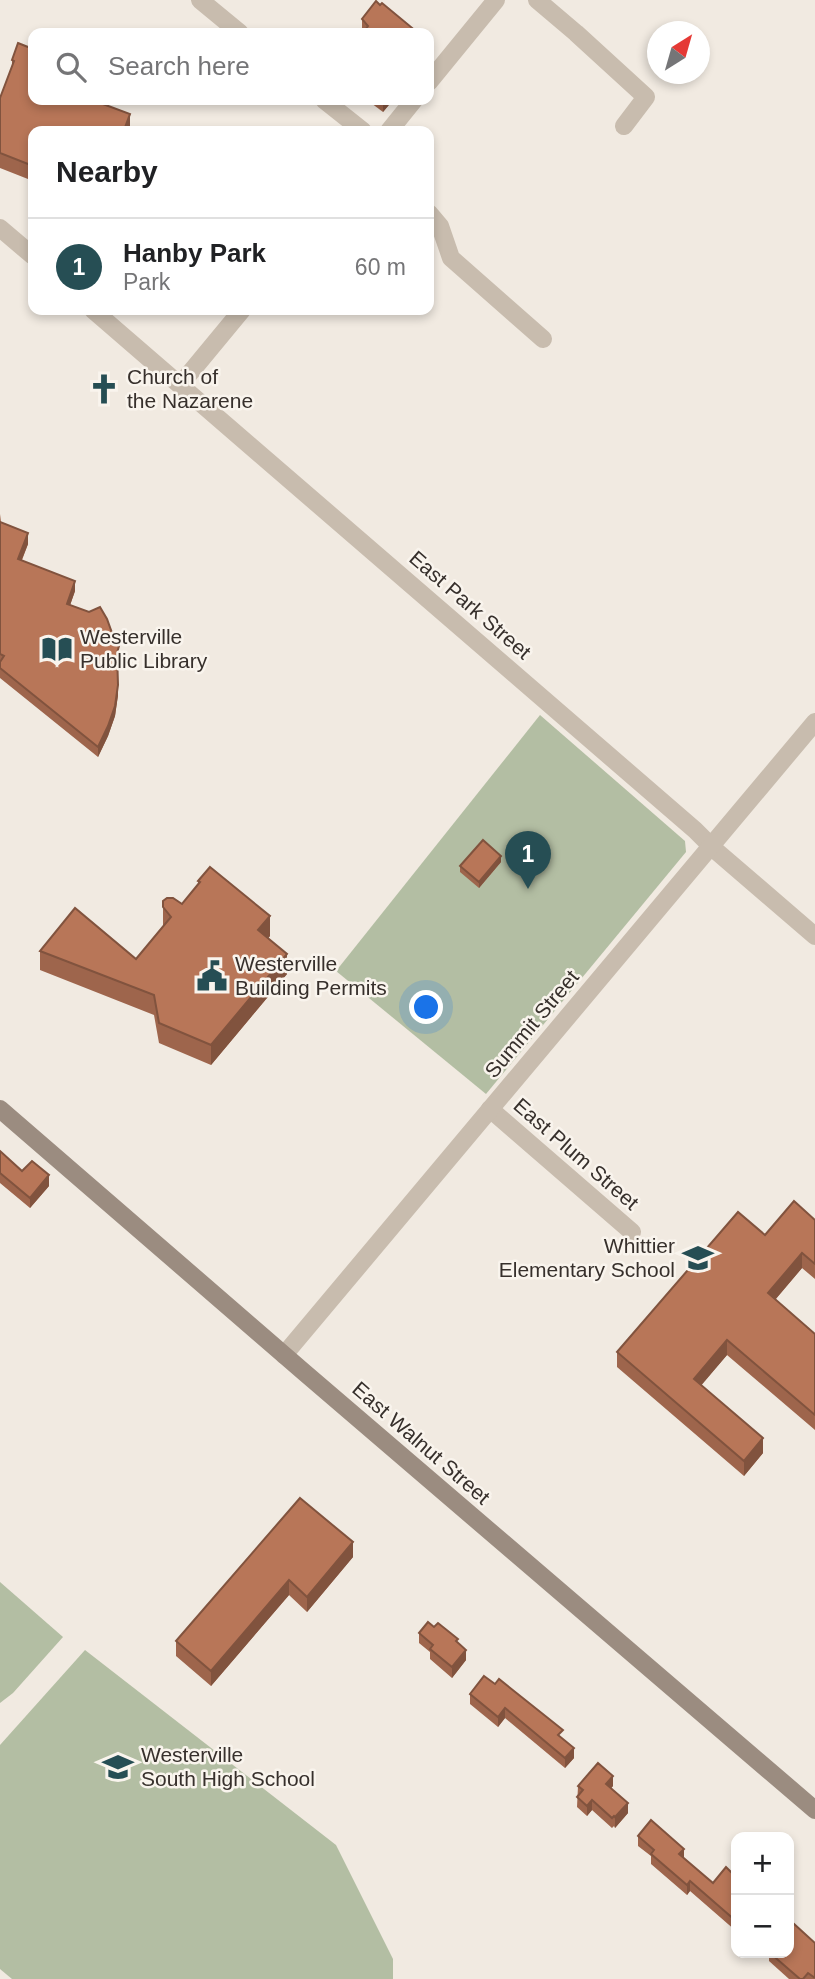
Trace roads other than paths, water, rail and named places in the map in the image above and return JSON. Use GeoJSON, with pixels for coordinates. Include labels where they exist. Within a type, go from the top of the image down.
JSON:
{"type":"FeatureCollection","features":[{"type":"Feature","properties":{"kind":"main road","name":"East Walnut Street"},"geometry":{"type":"LineString","coordinates":[[0,1109],[815,1810]]}},
{"type":"Feature","properties":{"kind":"street"},"geometry":{"type":"LineString","coordinates":[[200,0],[234,28]]}},
{"type":"Feature","properties":{"kind":"street"},"geometry":{"type":"LineString","coordinates":[[434,76],[496,0]]}},
{"type":"Feature","properties":{"kind":"street"},"geometry":{"type":"LineString","coordinates":[[537,0],[646,97],[624,126]]}},
{"type":"Feature","properties":{"kind":"street"},"geometry":{"type":"LineString","coordinates":[[330,105],[357,126]]}},
{"type":"Feature","properties":{"kind":"street"},"geometry":{"type":"LineString","coordinates":[[393,126],[410,105]]}},
{"type":"Feature","properties":{"kind":"street"},"geometry":{"type":"LineString","coordinates":[[434,219],[440,226],[451,258],[543,339]]}},
{"type":"Feature","properties":{"kind":"street"},"geometry":{"type":"LineString","coordinates":[[0,228],[28,252]]}},
{"type":"Feature","properties":{"kind":"street","name":"East Park Street"},"geometry":{"type":"LineString","coordinates":[[99,315],[815,936]]}},
{"type":"Feature","properties":{"kind":"street"},"geometry":{"type":"LineString","coordinates":[[180,385],[238,315]]}},
{"type":"Feature","properties":{"kind":"street","name":"Summit Street"},"geometry":{"type":"LineString","coordinates":[[284,1354],[815,722]]}},
{"type":"Feature","properties":{"kind":"street","name":"East Plum Street"},"geometry":{"type":"LineString","coordinates":[[491,1109],[632,1232]]}},
{"type":"Feature","properties":{"kind":"place","name":"Church of the Nazarene"},"geometry":{"type":"Point","coordinates":[104,389]}},
{"type":"Feature","properties":{"kind":"place","name":"Westerville Public Library"},"geometry":{"type":"Point","coordinates":[57,649]}},
{"type":"Feature","properties":{"kind":"place","name":"Hanby Park"},"geometry":{"type":"Point","coordinates":[528,889]}},
{"type":"Feature","properties":{"kind":"place","name":"Westerville Building Permits"},"geometry":{"type":"Point","coordinates":[212,976]}},
{"type":"Feature","properties":{"kind":"place","name":"Whittier Elementary School"},"geometry":{"type":"Point","coordinates":[698,1258]}},
{"type":"Feature","properties":{"kind":"place","name":"Westerville South High School"},"geometry":{"type":"Point","coordinates":[118,1767]}}]}
